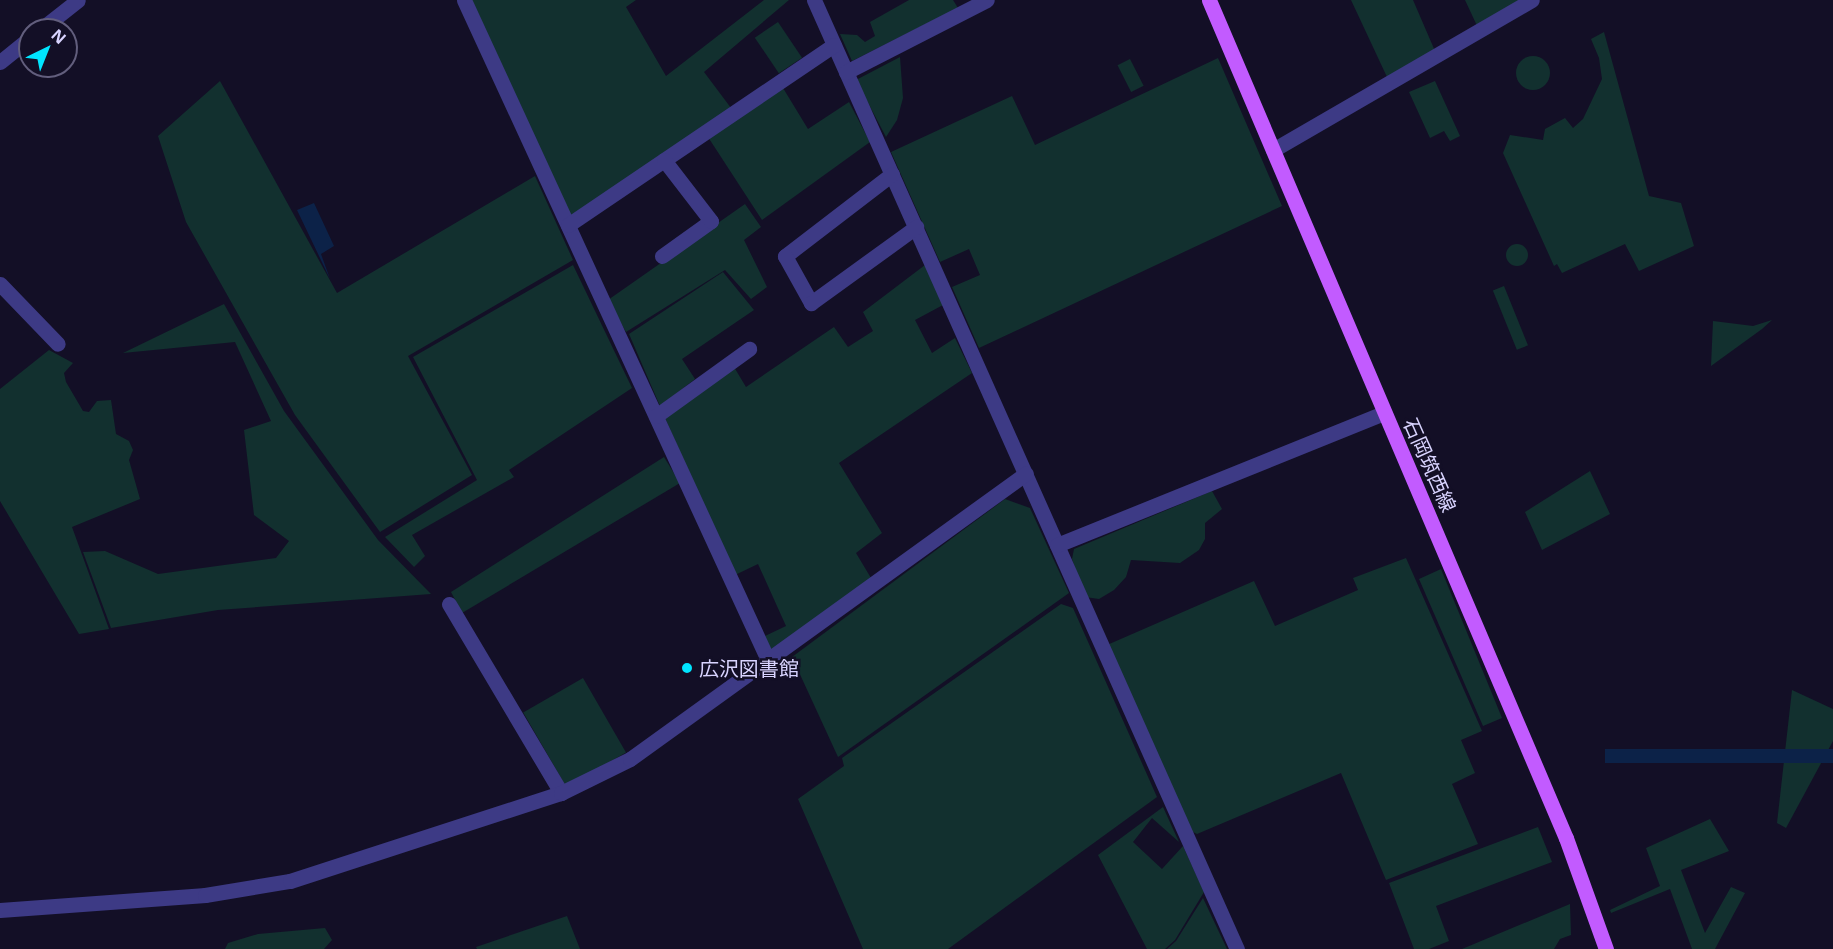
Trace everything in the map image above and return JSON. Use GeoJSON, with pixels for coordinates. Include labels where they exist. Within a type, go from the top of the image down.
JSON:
{"type":"FeatureCollection","features":[{"type":"Feature","properties":{"kind":"main road","name":"石岡筑西線"},"geometry":{"type":"LineString","coordinates":[[1209,0],[1566,838],[1606,949]]}},
{"type":"Feature","properties":{"kind":"street"},"geometry":{"type":"LineString","coordinates":[[55,18],[78,0]]}},
{"type":"Feature","properties":{"kind":"street"},"geometry":{"type":"LineString","coordinates":[[464,0],[768,660]]}},
{"type":"Feature","properties":{"kind":"street"},"geometry":{"type":"LineString","coordinates":[[814,0],[1237,949]]}},
{"type":"Feature","properties":{"kind":"street"},"geometry":{"type":"LineString","coordinates":[[846,72],[987,0]]}},
{"type":"Feature","properties":{"kind":"street"},"geometry":{"type":"LineString","coordinates":[[1273,150],[1532,0]]}},
{"type":"Feature","properties":{"kind":"street"},"geometry":{"type":"LineString","coordinates":[[568,225],[834,45]]}},
{"type":"Feature","properties":{"kind":"street"},"geometry":{"type":"LineString","coordinates":[[0,62],[18,48]]}},
{"type":"Feature","properties":{"kind":"street"},"geometry":{"type":"LineString","coordinates":[[662,256],[711,221],[664,160]]}},
{"type":"Feature","properties":{"kind":"street"},"geometry":{"type":"LineString","coordinates":[[892,174],[785,256],[811,303],[916,228]]}},
{"type":"Feature","properties":{"kind":"street"},"geometry":{"type":"LineString","coordinates":[[0,284],[58,344]]}},
{"type":"Feature","properties":{"kind":"street"},"geometry":{"type":"LineString","coordinates":[[656,416],[749,349]]}},
{"type":"Feature","properties":{"kind":"street"},"geometry":{"type":"LineString","coordinates":[[1057,545],[1384,413]]}},
{"type":"Feature","properties":{"kind":"street"},"geometry":{"type":"LineString","coordinates":[[0,910],[205,895],[290,881],[561,793],[630,759],[1026,474]]}},
{"type":"Feature","properties":{"kind":"street"},"geometry":{"type":"LineString","coordinates":[[448,604],[561,793]]}},
{"type":"Feature","properties":{"kind":"green space"},"geometry":{"type":"Polygon","coordinates":[[[471,0],[636,0],[626,7],[666,76],[764,0],[789,0],[704,72],[731,108],[570,217],[471,0]]]}},
{"type":"Feature","properties":{"kind":"green space"},"geometry":{"type":"Polygon","coordinates":[[[909,0],[953,0],[958,8],[852,61],[840,34],[857,35],[865,42],[875,36],[870,22],[909,0]]]}},
{"type":"Feature","properties":{"kind":"green space"},"geometry":{"type":"Polygon","coordinates":[[[1351,0],[1413,0],[1435,51],[1387,77],[1351,0]]]}},
{"type":"Feature","properties":{"kind":"green space"},"geometry":{"type":"Polygon","coordinates":[[[1465,0],[1526,0],[1479,30],[1465,0]]]}},
{"type":"Feature","properties":{"kind":"green space"},"geometry":{"type":"Polygon","coordinates":[[[778,22],[802,58],[779,73],[755,38],[778,22]]]}},
{"type":"Feature","properties":{"kind":"green space"},"geometry":{"type":"Polygon","coordinates":[[[1604,32],[1649,196],[1681,203],[1694,246],[1639,271],[1625,244],[1562,273],[1557,264],[1554,266],[1503,153],[1510,135],[1543,140],[1545,129],[1565,118],[1573,128],[1583,119],[1602,79],[1599,58],[1591,39],[1604,32]]]}},
{"type":"Feature","properties":{"kind":"green space"},"geometry":{"type":"Polygon","coordinates":[[[1533,56],[1545,61],[1550,73],[1545,85],[1533,90],[1521,85],[1516,73],[1521,61],[1533,56]]]}},
{"type":"Feature","properties":{"kind":"green space"},"geometry":{"type":"Polygon","coordinates":[[[900,57],[903,98],[897,120],[886,137],[856,80],[900,57]]]}},
{"type":"Feature","properties":{"kind":"green space"},"geometry":{"type":"Polygon","coordinates":[[[1218,58],[1282,206],[979,348],[952,287],[980,275],[969,249],[940,262],[891,152],[1012,96],[1035,145],[1218,58]]]}},
{"type":"Feature","properties":{"kind":"green space"},"geometry":{"type":"Polygon","coordinates":[[[1130,59],[1144,86],[1131,92],[1118,65],[1130,59]]]}},
{"type":"Feature","properties":{"kind":"green space"},"geometry":{"type":"Polygon","coordinates":[[[220,81],[337,293],[535,176],[573,260],[408,356],[472,475],[380,532],[295,415],[186,222],[158,136],[220,81]]]}},
{"type":"Feature","properties":{"kind":"green space"},"geometry":{"type":"Polygon","coordinates":[[[1435,81],[1460,136],[1450,141],[1444,131],[1430,138],[1409,92],[1435,81]]]}},
{"type":"Feature","properties":{"kind":"green space"},"geometry":{"type":"Polygon","coordinates":[[[783,88],[808,129],[849,102],[870,142],[762,220],[708,137],[783,88]]]}},
{"type":"Feature","properties":{"kind":"green space"},"geometry":{"type":"Polygon","coordinates":[[[745,204],[761,227],[744,240],[767,287],[751,299],[725,270],[626,332],[608,300],[745,204]]]}},
{"type":"Feature","properties":{"kind":"green space"},"geometry":{"type":"Polygon","coordinates":[[[1517,244],[1525,247],[1528,255],[1525,263],[1517,266],[1509,263],[1506,255],[1509,247],[1517,244]]]}},
{"type":"Feature","properties":{"kind":"green space"},"geometry":{"type":"Polygon","coordinates":[[[573,265],[632,388],[509,470],[514,477],[412,535],[425,556],[414,567],[385,537],[477,480],[413,357],[573,265]]]}},
{"type":"Feature","properties":{"kind":"green space"},"geometry":{"type":"Polygon","coordinates":[[[925,265],[943,305],[915,320],[932,353],[955,338],[972,373],[839,463],[882,533],[856,553],[871,578],[771,651],[765,636],[786,626],[758,564],[735,575],[665,418],[734,367],[746,387],[834,327],[848,347],[873,331],[863,312],[925,265]]]}},
{"type":"Feature","properties":{"kind":"green space"},"geometry":{"type":"Polygon","coordinates":[[[723,272],[754,310],[682,359],[695,379],[660,406],[629,334],[723,272]]]}},
{"type":"Feature","properties":{"kind":"green space"},"geometry":{"type":"Polygon","coordinates":[[[1504,286],[1528,345],[1517,350],[1493,290],[1504,286]]]}},
{"type":"Feature","properties":{"kind":"green space"},"geometry":{"type":"Polygon","coordinates":[[[224,304],[284,411],[378,540],[431,594],[218,610],[111,628],[83,552],[105,551],[158,574],[276,558],[289,541],[254,515],[244,430],[271,421],[235,342],[123,353],[224,304]]]}},
{"type":"Feature","properties":{"kind":"green space"},"geometry":{"type":"Polygon","coordinates":[[[1772,320],[1711,366],[1713,321],[1753,326],[1772,320]]]}},
{"type":"Feature","properties":{"kind":"green space"},"geometry":{"type":"Polygon","coordinates":[[[49,350],[73,363],[64,373],[66,382],[83,411],[89,412],[97,401],[111,400],[116,434],[129,441],[133,450],[129,460],[140,499],[72,527],[109,629],[79,634],[0,501],[0,389],[49,350]]]}},
{"type":"Feature","properties":{"kind":"green space"},"geometry":{"type":"Polygon","coordinates":[[[664,457],[680,483],[462,613],[451,592],[664,457]]]}},
{"type":"Feature","properties":{"kind":"green space"},"geometry":{"type":"Polygon","coordinates":[[[1590,471],[1610,514],[1542,550],[1525,512],[1590,471]]]}},
{"type":"Feature","properties":{"kind":"green space"},"geometry":{"type":"Polygon","coordinates":[[[1212,491],[1222,509],[1205,523],[1205,539],[1199,550],[1180,563],[1131,560],[1126,577],[1114,590],[1099,599],[1085,597],[1072,559],[1074,549],[1212,491]]]}},
{"type":"Feature","properties":{"kind":"green space"},"geometry":{"type":"Polygon","coordinates":[[[1005,499],[1030,508],[1069,593],[838,757],[792,657],[1005,499]]]}},
{"type":"Feature","properties":{"kind":"green space"},"geometry":{"type":"Polygon","coordinates":[[[1406,558],[1482,731],[1461,740],[1475,773],[1452,784],[1478,844],[1386,880],[1341,773],[1197,834],[1191,831],[1107,645],[1254,581],[1275,626],[1358,590],[1353,578],[1406,558]]]}},
{"type":"Feature","properties":{"kind":"green space"},"geometry":{"type":"Polygon","coordinates":[[[1441,569],[1502,718],[1483,726],[1419,579],[1441,569]]]}},
{"type":"Feature","properties":{"kind":"green space"},"geometry":{"type":"Polygon","coordinates":[[[1061,604],[1073,608],[1157,797],[948,949],[863,949],[798,799],[844,766],[842,758],[1061,604]]]}},
{"type":"Feature","properties":{"kind":"green space"},"geometry":{"type":"Polygon","coordinates":[[[583,678],[626,752],[566,787],[523,712],[583,678]]]}},
{"type":"Feature","properties":{"kind":"green space"},"geometry":{"type":"Polygon","coordinates":[[[1792,690],[1833,709],[1833,741],[1786,828],[1777,823],[1792,690]]]}},
{"type":"Feature","properties":{"kind":"green space"},"geometry":{"type":"Polygon","coordinates":[[[1163,807],[1179,842],[1152,818],[1133,842],[1162,869],[1183,846],[1204,892],[1175,940],[1165,949],[1147,949],[1098,855],[1163,807]]]}},
{"type":"Feature","properties":{"kind":"green space"},"geometry":{"type":"Polygon","coordinates":[[[1710,819],[1729,851],[1681,870],[1705,933],[1731,887],[1745,893],[1715,949],[1692,949],[1670,889],[1611,913],[1610,910],[1660,886],[1646,848],[1710,819]]]}},
{"type":"Feature","properties":{"kind":"green space"},"geometry":{"type":"Polygon","coordinates":[[[1538,827],[1552,862],[1436,906],[1449,941],[1429,949],[1414,949],[1389,883],[1538,827]]]}},
{"type":"Feature","properties":{"kind":"green space"},"geometry":{"type":"Polygon","coordinates":[[[1203,898],[1227,949],[1167,949],[1176,941],[1203,898]]]}},
{"type":"Feature","properties":{"kind":"green space"},"geometry":{"type":"Polygon","coordinates":[[[1570,904],[1571,935],[1560,939],[1554,949],[1462,949],[1570,904]]]}},
{"type":"Feature","properties":{"kind":"green space"},"geometry":{"type":"Polygon","coordinates":[[[567,916],[580,949],[477,949],[476,947],[567,916]]]}},
{"type":"Feature","properties":{"kind":"green space"},"geometry":{"type":"Polygon","coordinates":[[[325,928],[332,940],[324,949],[225,949],[228,943],[258,934],[325,928]]]}},
{"type":"Feature","properties":{"kind":"water"},"geometry":{"type":"Polygon","coordinates":[[[314,203],[334,246],[321,254],[330,279],[297,210],[314,203]]]}},
{"type":"Feature","properties":{"kind":"water"},"geometry":{"type":"Polygon","coordinates":[[[1605,749],[1833,749],[1833,763],[1605,763],[1605,749]]]}},
{"type":"Feature","properties":{"kind":"place","name":"広沢図書館"},"geometry":{"type":"Point","coordinates":[687,668]}}]}
